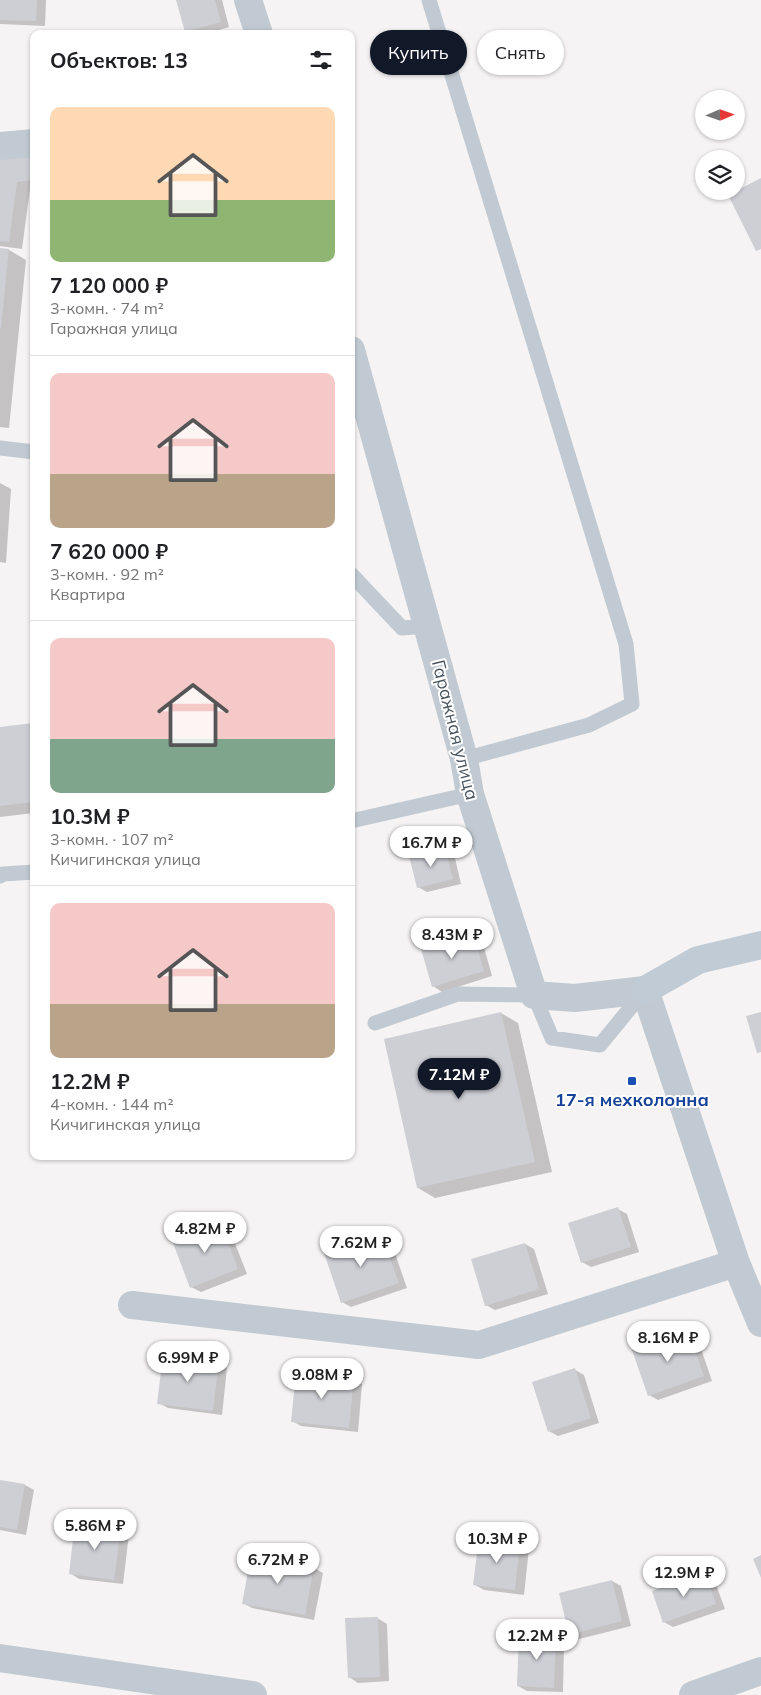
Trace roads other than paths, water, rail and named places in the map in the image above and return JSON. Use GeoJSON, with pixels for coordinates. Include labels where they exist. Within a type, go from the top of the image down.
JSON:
{"type":"FeatureCollection","features":[{"type":"Feature","properties":{"kind":"street"},"geometry":{"type":"LineString","coordinates":[[248,0],[258,30]]}},
{"type":"Feature","properties":{"kind":"street"},"geometry":{"type":"LineString","coordinates":[[0,146],[30,143]]}},
{"type":"Feature","properties":{"kind":"street","name":"Гаражная улица"},"geometry":{"type":"LineString","coordinates":[[355,364],[464,759],[470,794],[534,995]]}},
{"type":"Feature","properties":{"kind":"street"},"geometry":{"type":"LineString","coordinates":[[534,995],[575,998],[646,990],[698,960],[761,945]]}},
{"type":"Feature","properties":{"kind":"street"},"geometry":{"type":"LineString","coordinates":[[646,990],[736,1263],[761,1323]]}},
{"type":"Feature","properties":{"kind":"street"},"geometry":{"type":"LineString","coordinates":[[132,1305],[479,1345],[736,1263]]}},
{"type":"Feature","properties":{"kind":"street"},"geometry":{"type":"LineString","coordinates":[[0,1658],[253,1695]]}},
{"type":"Feature","properties":{"kind":"street"},"geometry":{"type":"LineString","coordinates":[[693,1695],[761,1670]]}},
{"type":"Feature","properties":{"kind":"lane"},"geometry":{"type":"LineString","coordinates":[[429,0],[626,644],[632,704],[589,724],[464,759]]}},
{"type":"Feature","properties":{"kind":"lane"},"geometry":{"type":"LineString","coordinates":[[0,448],[30,452]]}},
{"type":"Feature","properties":{"kind":"lane"},"geometry":{"type":"LineString","coordinates":[[355,578],[402,628],[428,626]]}},
{"type":"Feature","properties":{"kind":"lane"},"geometry":{"type":"LineString","coordinates":[[355,820],[470,794]]}},
{"type":"Feature","properties":{"kind":"lane"},"geometry":{"type":"LineString","coordinates":[[0,876],[3,874],[30,872]]}},
{"type":"Feature","properties":{"kind":"lane"},"geometry":{"type":"LineString","coordinates":[[375,1024],[458,994],[534,995],[552,1038],[600,1045],[646,990]]}},
{"type":"Feature","properties":{"kind":"place","name":"17-я мехколонна"},"geometry":{"type":"Point","coordinates":[632,1081]}}]}
